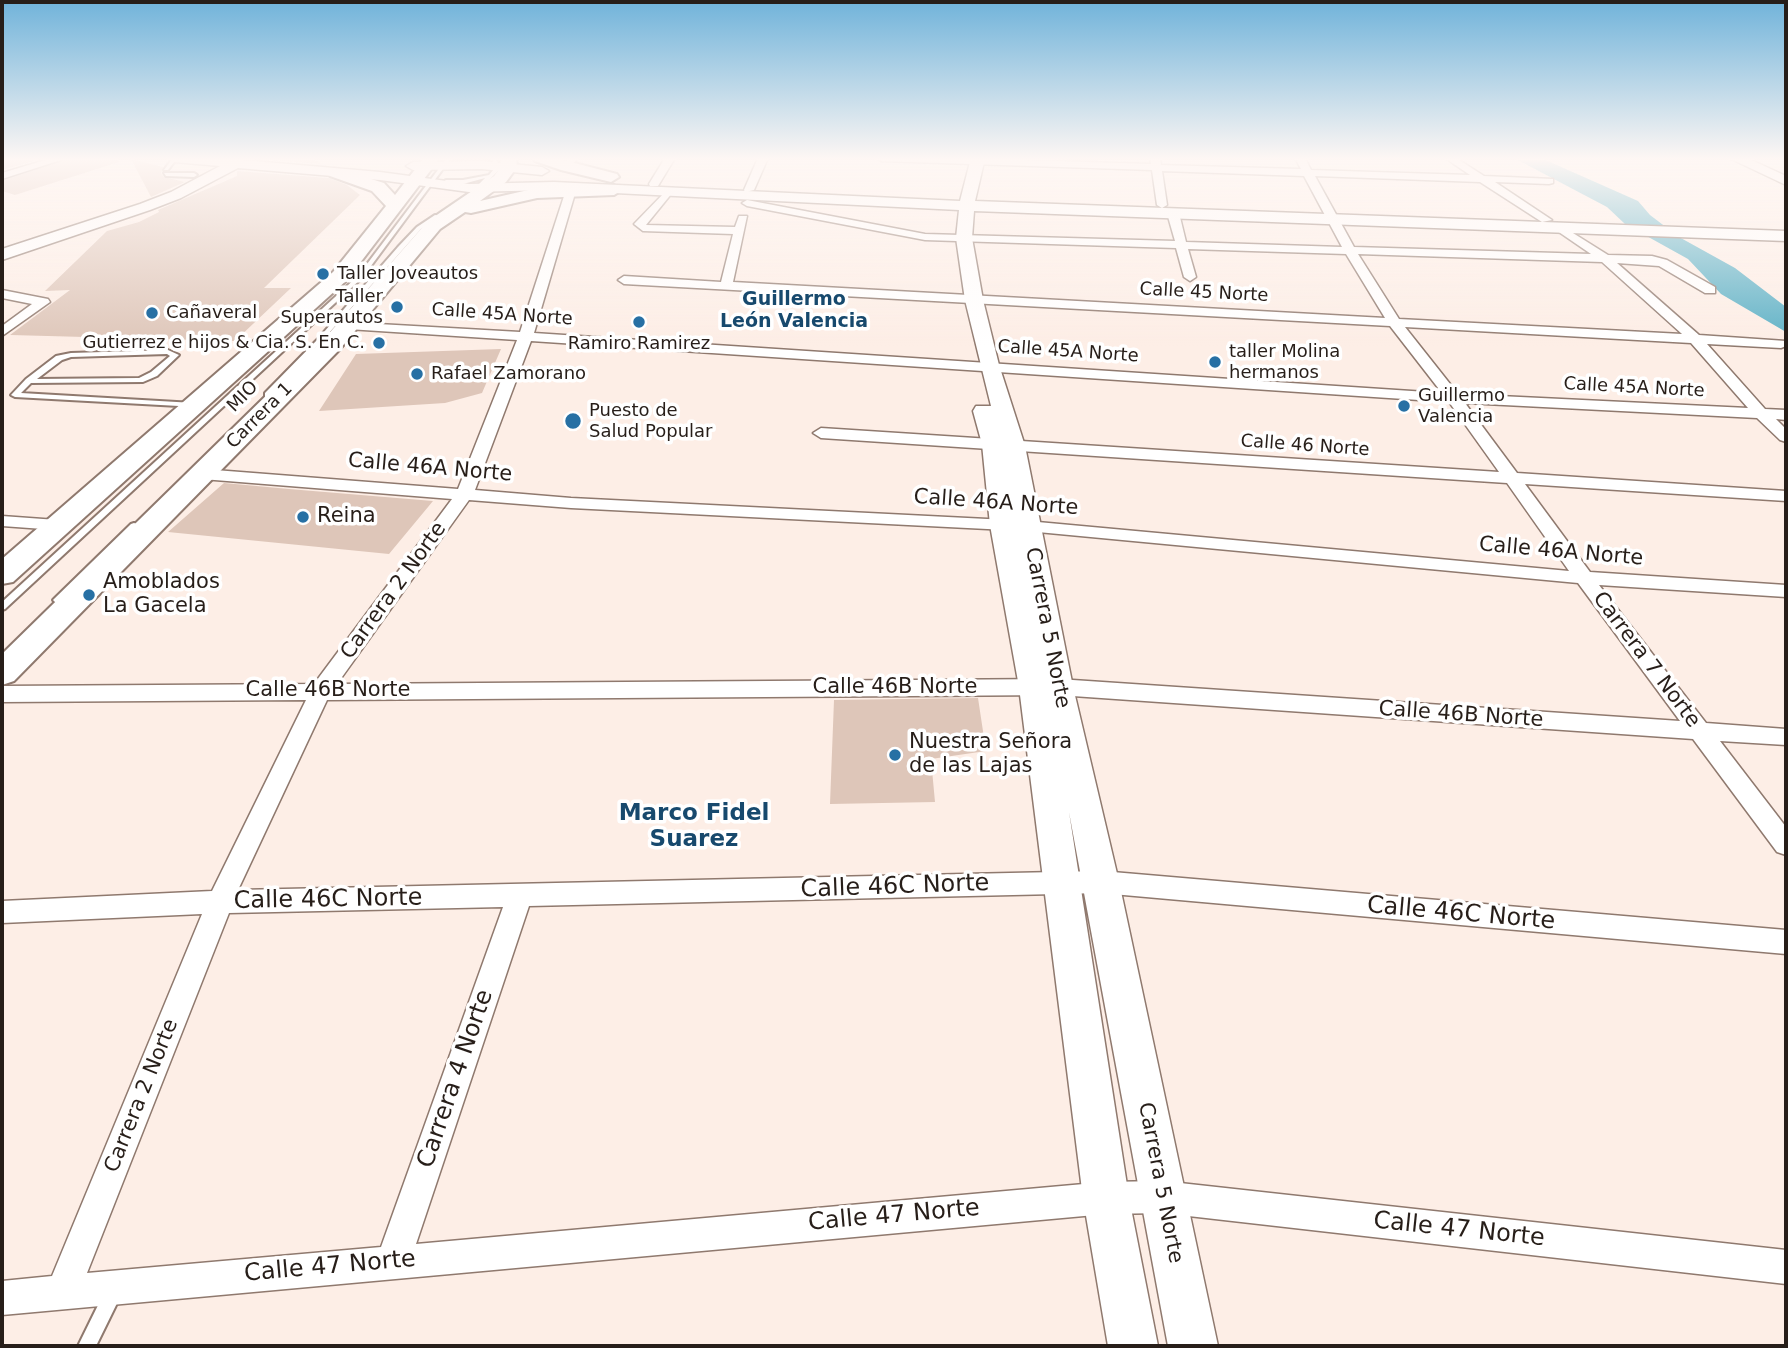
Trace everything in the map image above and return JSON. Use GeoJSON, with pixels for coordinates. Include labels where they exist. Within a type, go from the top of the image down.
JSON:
{"type":"FeatureCollection","features":[{"type":"Feature","properties":{"kind":"main road"},"geometry":{"type":"LineString","coordinates":[[2,247],[77,221]]}},
{"type":"Feature","properties":{"kind":"main road"},"geometry":{"type":"LineString","coordinates":[[2,255],[101,221]]}},
{"type":"Feature","properties":{"kind":"main road"},"geometry":{"type":"LineString","coordinates":[[2,575],[340,276],[381,221]]}},
{"type":"Feature","properties":{"kind":"main road","name":"Carrera 1"},"geometry":{"type":"LineString","coordinates":[[2,673],[332,344],[439,221]]}},
{"type":"Feature","properties":{"kind":"main road"},"geometry":{"type":"LineString","coordinates":[[434,225],[442,221]]}},
{"type":"Feature","properties":{"kind":"main road","name":"Carrera 5 Norte"},"geometry":{"type":"LineString","coordinates":[[956,221],[954,238],[993,444],[1015,526],[1046,687],[1101,882],[1193,1346]]}},
{"type":"Feature","properties":{"kind":"main road"},"geometry":{"type":"LineString","coordinates":[[1485,221],[1786,236]]}},
{"type":"Feature","properties":{"kind":"main road"},"geometry":{"type":"LineString","coordinates":[[1685,229],[1786,225]]}},
{"type":"Feature","properties":{"kind":"main road","name":"Carrera 5 Norte"},"geometry":{"type":"LineString","coordinates":[[979,365],[1014,446],[1015,526]]}},
{"type":"Feature","properties":{"kind":"main road","name":"Carrera 5 Norte"},"geometry":{"type":"LineString","coordinates":[[1046,687],[1060,883],[1106,1198],[1133,1346]]}},
{"type":"Feature","properties":{"kind":"street","name":"Carrera 2 Norte"},"geometry":{"type":"LineString","coordinates":[[63,1291],[220,902],[321,690],[466,493],[526,336],[563,221]]}},
{"type":"Feature","properties":{"kind":"street"},"geometry":{"type":"LineString","coordinates":[[642,221],[640,224],[643,228],[739,231]]}},
{"type":"Feature","properties":{"kind":"street"},"geometry":{"type":"LineString","coordinates":[[726,286],[742,221]]}},
{"type":"Feature","properties":{"kind":"street"},"geometry":{"type":"LineString","coordinates":[[845,221],[892,233],[954,238],[1349,249],[1663,263],[1710,290]]}},
{"type":"Feature","properties":{"kind":"street"},"geometry":{"type":"LineString","coordinates":[[1173,221],[1190,277]]}},
{"type":"Feature","properties":{"kind":"street","name":"Carrera 7 Norte"},"geometry":{"type":"LineString","coordinates":[[1334,221],[1394,322],[1454,398],[1584,578],[1786,845]]}},
{"type":"Feature","properties":{"kind":"street"},"geometry":{"type":"LineString","coordinates":[[1548,221],[1606,259],[1695,339],[1760,413],[1786,437]]}},
{"type":"Feature","properties":{"kind":"street","name":"Calle 45 Norte"},"geometry":{"type":"LineString","coordinates":[[624,280],[1781,344]]}},
{"type":"Feature","properties":{"kind":"street"},"geometry":{"type":"LineString","coordinates":[[2,294],[43,302],[2,332]]}},
{"type":"Feature","properties":{"kind":"street","name":"Calle 45A Norte"},"geometry":{"type":"LineString","coordinates":[[348,325],[1454,398],[1786,415]]}},
{"type":"Feature","properties":{"kind":"street","name":"Calle 46 Norte"},"geometry":{"type":"LineString","coordinates":[[821,433],[1786,496]]}},
{"type":"Feature","properties":{"kind":"street","name":"Calle 46A Norte"},"geometry":{"type":"LineString","coordinates":[[202,474],[571,503],[1015,526],[1584,578],[1786,591]]}},
{"type":"Feature","properties":{"kind":"street"},"geometry":{"type":"LineString","coordinates":[[2,521],[57,525]]}},
{"type":"Feature","properties":{"kind":"street","name":"Calle 46B Norte"},"geometry":{"type":"LineString","coordinates":[[2,694],[1046,687],[1786,737]]}},
{"type":"Feature","properties":{"kind":"street","name":"Calle 46C Norte"},"geometry":{"type":"LineString","coordinates":[[2,912],[220,902],[1101,882],[1786,942]]}},
{"type":"Feature","properties":{"kind":"street","name":"Carrera 4 Norte"},"geometry":{"type":"LineString","coordinates":[[393,1262],[519,897]]}},
{"type":"Feature","properties":{"kind":"street","name":"Calle 47 Norte"},"geometry":{"type":"LineString","coordinates":[[2,1298],[1106,1198],[1162,1197],[1786,1267]]}},
{"type":"Feature","properties":{"kind":"lane","name":"MIO"},"geometry":{"type":"LineString","coordinates":[[2,607],[359,277],[399,221]]}},
{"type":"Feature","properties":{"kind":"lane","name":"MIO"},"geometry":{"type":"LineString","coordinates":[[174,487],[319,341],[419,228],[430,221]]}},
{"type":"Feature","properties":{"kind":"lane"},"geometry":{"type":"LineString","coordinates":[[15,395],[29,381],[59,358],[71,355],[168,352],[175,355],[154,374],[140,380],[29,381]]}},
{"type":"Feature","properties":{"kind":"lane"},"geometry":{"type":"LineString","coordinates":[[2,394],[196,406]]}},
{"type":"Feature","properties":{"kind":"lane"},"geometry":{"type":"LineString","coordinates":[[52,606],[144,516]]}},
{"type":"Feature","properties":{"kind":"lane"},"geometry":{"type":"LineString","coordinates":[[87,1346],[116,1286]]}},
{"type":"Feature","properties":{"kind":"water"},"geometry":{"type":"Polygon","coordinates":[[[1622,221],[1658,221],[1679,237],[1735,268],[1786,307],[1786,332],[1721,294],[1688,259],[1622,221]]]}},
{"type":"Feature","properties":{"kind":"building"},"geometry":{"type":"Polygon","coordinates":[[[333,221],[264,288],[291,288],[235,341],[10,335],[70,290],[45,291],[107,231],[139,222],[333,221]]]}},
{"type":"Feature","properties":{"kind":"building","name":"Rafael Zamorano"},"geometry":{"type":"Polygon","coordinates":[[[501,349],[482,393],[445,403],[319,411],[356,354],[501,349]]]}},
{"type":"Feature","properties":{"kind":"building","name":"Reina"},"geometry":{"type":"Polygon","coordinates":[[[224,483],[433,501],[389,554],[168,532],[224,483]]]}},
{"type":"Feature","properties":{"kind":"building","name":"Nuestra Señora de las Lajas"},"geometry":{"type":"Polygon","coordinates":[[[978,698],[986,751],[931,759],[935,802],[830,804],[834,700],[978,698]]]}},
{"type":"Feature","properties":{"kind":"place","name":"Taller Joveautos"},"geometry":{"type":"Point","coordinates":[323,274]}},
{"type":"Feature","properties":{"kind":"place","name":"Taller Superautos"},"geometry":{"type":"Point","coordinates":[397,307]}},
{"type":"Feature","properties":{"kind":"place","name":"Cañaveral"},"geometry":{"type":"Point","coordinates":[152,313]}},
{"type":"Feature","properties":{"kind":"place","name":"Ramiro Ramirez"},"geometry":{"type":"Point","coordinates":[639,322]}},
{"type":"Feature","properties":{"kind":"place","name":"Gutierrez e hijos & Cia. S. En C."},"geometry":{"type":"Point","coordinates":[379,343]}},
{"type":"Feature","properties":{"kind":"place","name":"taller Molina hermanos"},"geometry":{"type":"Point","coordinates":[1215,362]}},
{"type":"Feature","properties":{"kind":"place","name":"Rafael Zamorano"},"geometry":{"type":"Point","coordinates":[417,374]}},
{"type":"Feature","properties":{"kind":"place","name":"Guillermo Valencia"},"geometry":{"type":"Point","coordinates":[1404,406]}},
{"type":"Feature","properties":{"kind":"place","name":"Puesto de Salud Popular"},"geometry":{"type":"Point","coordinates":[573,421]}},
{"type":"Feature","properties":{"kind":"place","name":"Reina"},"geometry":{"type":"Point","coordinates":[303,517]}},
{"type":"Feature","properties":{"kind":"place","name":"Amoblados La Gacela"},"geometry":{"type":"Point","coordinates":[89,595]}},
{"type":"Feature","properties":{"kind":"place","name":"Nuestra Señora de las Lajas"},"geometry":{"type":"Point","coordinates":[895,755]}},
{"type":"Feature","properties":{"kind":"district","name":"Guillermo León Valencia"},"geometry":{"type":"Point","coordinates":[794,311]}},
{"type":"Feature","properties":{"kind":"district","name":"Marco Fidel Suarez"},"geometry":{"type":"Point","coordinates":[694,827]}}]}
